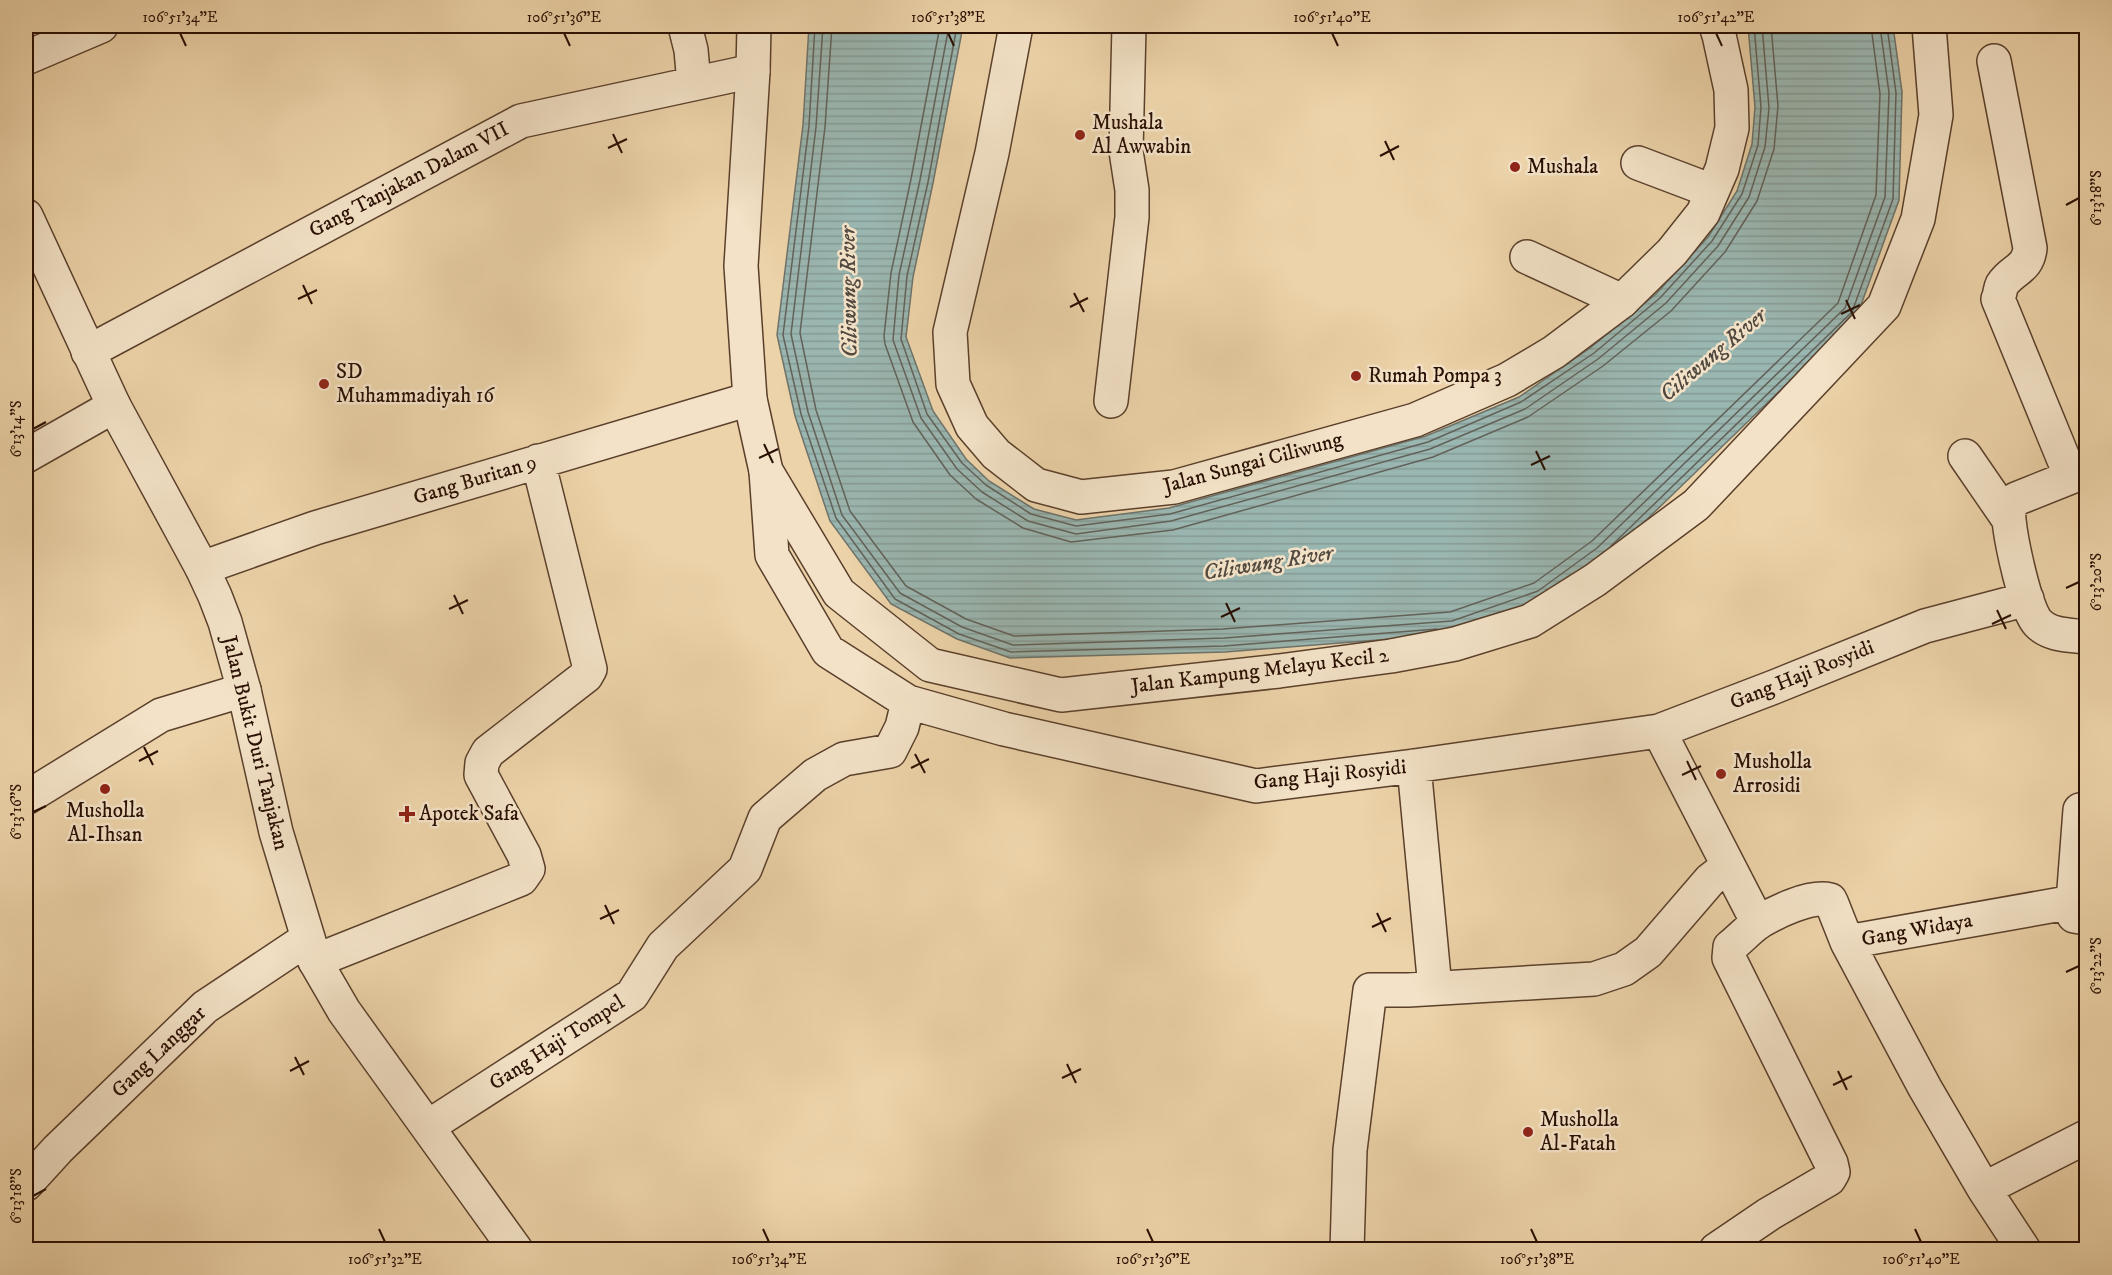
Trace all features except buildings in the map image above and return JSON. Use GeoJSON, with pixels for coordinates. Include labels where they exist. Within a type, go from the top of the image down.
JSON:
{"type":"FeatureCollection","features":[{"type":"Feature","properties":{"kind":"street"},"geometry":{"type":"LineString","coordinates":[[26,58],[101,26]]}},
{"type":"Feature","properties":{"kind":"street"},"geometry":{"type":"LineString","coordinates":[[685,26],[691,50],[694,83]]}},
{"type":"Feature","properties":{"kind":"street","name":"Jalan Kampung Melayu Kecil 2"},"geometry":{"type":"LineString","coordinates":[[754,26],[741,266],[750,399],[766,471],[839,593],[930,665],[1061,695],[1279,671],[1391,656],[1455,644],[1530,621],[1595,580],[1696,505],[1884,306],[1918,219],[1936,115],[1929,26]]}},
{"type":"Feature","properties":{"kind":"street","name":"Jalan Sungai Ciliwung"},"geometry":{"type":"LineString","coordinates":[[1016,26],[992,153],[950,332],[952,384],[972,426],[996,454],[1036,485],[1081,497],[1174,487],[1415,420],[1507,380],[1554,352],[1622,301],[1672,252],[1703,213],[1722,169],[1731,128],[1731,90],[1716,26]]}},
{"type":"Feature","properties":{"kind":"street"},"geometry":{"type":"LineString","coordinates":[[1111,401],[1132,217],[1132,190],[1126,151],[1129,26]]}},
{"type":"Feature","properties":{"kind":"street"},"geometry":{"type":"LineString","coordinates":[[1994,61],[2030,248],[2025,264],[2002,285],[1998,299],[2079,474],[2016,499],[2010,506],[2009,520],[2019,576],[2035,621],[2044,629],[2056,633],[2086,637]]}},
{"type":"Feature","properties":{"kind":"street","name":"Gang Tanjakan Dalam VII"},"geometry":{"type":"LineString","coordinates":[[88,352],[521,121],[753,71]]}},
{"type":"Feature","properties":{"kind":"street"},"geometry":{"type":"LineString","coordinates":[[1638,163],[1712,191]]}},
{"type":"Feature","properties":{"kind":"street","name":"Jalan Bukit Duri Tanjakan"},"geometry":{"type":"LineString","coordinates":[[26,216],[88,352],[202,568],[225,622],[244,690],[276,832],[311,950],[344,1011],[429,1126],[516,1250]]}},
{"type":"Feature","properties":{"kind":"street"},"geometry":{"type":"LineString","coordinates":[[1527,257],[1622,301]]}},
{"type":"Feature","properties":{"kind":"street","name":"Gang Buritan 9"},"geometry":{"type":"LineString","coordinates":[[202,568],[315,528],[750,399]]}},
{"type":"Feature","properties":{"kind":"street"},"geometry":{"type":"LineString","coordinates":[[26,456],[114,405]]}},
{"type":"Feature","properties":{"kind":"street"},"geometry":{"type":"LineString","coordinates":[[1965,456],[2009,520]]}},
{"type":"Feature","properties":{"kind":"street","name":"Gang Langgar"},"geometry":{"type":"LineString","coordinates":[[26,1184],[58,1149],[205,1007],[311,950],[521,879],[528,869],[524,855],[481,775],[482,763],[488,752],[586,676],[590,669],[538,461]]}},
{"type":"Feature","properties":{"kind":"street","name":"Gang Haji Rosyidi"},"geometry":{"type":"LineString","coordinates":[[766,471],[772,555],[828,651],[908,702],[1004,729],[1256,786],[1659,731],[1925,626],[2027,599]]}},
{"type":"Feature","properties":{"kind":"street"},"geometry":{"type":"LineString","coordinates":[[26,798],[161,715],[244,690]]}},
{"type":"Feature","properties":{"kind":"street","name":"Gang Haji Tompel"},"geometry":{"type":"LineString","coordinates":[[429,1126],[632,995],[663,946],[745,869],[765,818],[815,775],[844,759],[890,751],[902,727],[908,702]]}},
{"type":"Feature","properties":{"kind":"street"},"geometry":{"type":"LineString","coordinates":[[1659,731],[1758,923]]}},
{"type":"Feature","properties":{"kind":"street"},"geometry":{"type":"LineString","coordinates":[[1414,766],[1435,988]]}},
{"type":"Feature","properties":{"kind":"street","name":"Gang Widaya"},"geometry":{"type":"LineString","coordinates":[[1716,1250],[1769,1214],[1829,1179],[1833,1172],[1831,1163],[1730,958],[1730,947],[1758,923],[1808,900],[1830,900],[1847,942],[2080,910],[2080,810],[2086,810]]}},
{"type":"Feature","properties":{"kind":"street"},"geometry":{"type":"LineString","coordinates":[[1347,1250],[1350,1150],[1370,990],[1594,979],[1624,969],[1648,952],[1710,880],[1728,866]]}},
{"type":"Feature","properties":{"kind":"street"},"geometry":{"type":"LineString","coordinates":[[1847,942],[1925,1088],[1984,1190],[2024,1250]]}},
{"type":"Feature","properties":{"kind":"street"},"geometry":{"type":"LineString","coordinates":[[1984,1190],[2086,1137]]}},
{"type":"Feature","properties":{"kind":"water","name":"Ciliwung River"},"geometry":{"type":"Polygon","coordinates":[[[809,26],[963,26],[913,277],[906,337],[933,411],[966,459],[989,481],[1034,509],[1076,520],[1169,508],[1426,436],[1519,397],[1590,348],[1656,294],[1708,237],[1737,191],[1752,144],[1755,107],[1748,26],[1893,26],[1902,92],[1899,200],[1857,316],[1606,559],[1544,604],[1455,634],[1225,652],[1010,658],[957,639],[891,604],[830,521],[795,416],[777,335],[803,125],[809,26]]]}},
{"type":"Feature","properties":{"kind":"place","name":"Mushala Al Awwabin"},"geometry":{"type":"Point","coordinates":[1080,135]}},
{"type":"Feature","properties":{"kind":"place","name":"Mushala"},"geometry":{"type":"Point","coordinates":[1515,167]}},
{"type":"Feature","properties":{"kind":"place","name":"Rumah Pompa 3"},"geometry":{"type":"Point","coordinates":[1356,376]}},
{"type":"Feature","properties":{"kind":"place","name":"SD Muhammadiyah 16"},"geometry":{"type":"Point","coordinates":[324,384]}},
{"type":"Feature","properties":{"kind":"place","name":"Musholla Arrosidi"},"geometry":{"type":"Point","coordinates":[1721,774]}},
{"type":"Feature","properties":{"kind":"place","name":"Musholla Al-Ihsan"},"geometry":{"type":"Point","coordinates":[105,789]}},
{"type":"Feature","properties":{"kind":"place","name":"Apotek Safa"},"geometry":{"type":"Point","coordinates":[407,814]}},
{"type":"Feature","properties":{"kind":"place","name":"Musholla Al-Fatah"},"geometry":{"type":"Point","coordinates":[1528,1132]}}]}
